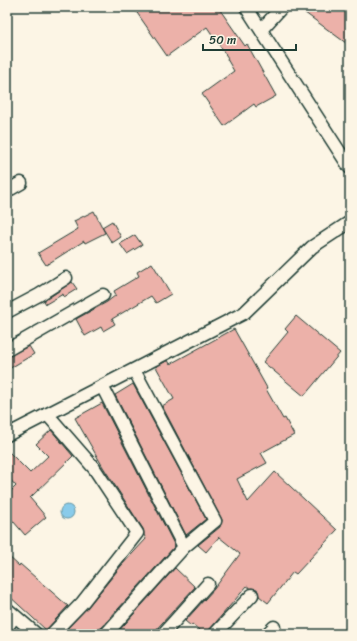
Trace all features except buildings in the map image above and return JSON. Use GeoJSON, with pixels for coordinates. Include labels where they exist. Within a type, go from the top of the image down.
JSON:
{"type":"FeatureCollection","features":[{"type":"Feature","properties":{"kind":"street"},"geometry":{"type":"LineString","coordinates":[[246,7],[350,168]]}},
{"type":"Feature","properties":{"kind":"street"},"geometry":{"type":"LineString","coordinates":[[261,30],[282,7]]}},
{"type":"Feature","properties":{"kind":"street"},"geometry":{"type":"LineString","coordinates":[[7,191],[21,183]]}},
{"type":"Feature","properties":{"kind":"street"},"geometry":{"type":"LineString","coordinates":[[7,435],[244,313],[312,247],[350,222]]}},
{"type":"Feature","properties":{"kind":"street"},"geometry":{"type":"LineString","coordinates":[[7,312],[66,278]]}},
{"type":"Feature","properties":{"kind":"street"},"geometry":{"type":"LineString","coordinates":[[7,350],[104,295]]}},
{"type":"Feature","properties":{"kind":"street"},"geometry":{"type":"LineString","coordinates":[[106,634],[184,548],[215,521],[134,370]]}},
{"type":"Feature","properties":{"kind":"street"},"geometry":{"type":"LineString","coordinates":[[102,386],[184,548]]}},
{"type":"Feature","properties":{"kind":"street"},"geometry":{"type":"LineString","coordinates":[[47,414],[94,468],[137,533],[82,603],[52,634]]}},
{"type":"Feature","properties":{"kind":"street"},"geometry":{"type":"LineString","coordinates":[[163,634],[208,584]]}},
{"type":"Feature","properties":{"kind":"street"},"geometry":{"type":"LineString","coordinates":[[215,634],[252,595]]}},
{"type":"Feature","properties":{"kind":"street"},"geometry":{"type":"LineString","coordinates":[[7,626],[11,612],[36,634]]}},
{"type":"Feature","properties":{"kind":"water"},"geometry":{"type":"Polygon","coordinates":[[[64,505],[70,505],[74,509],[74,515],[70,519],[64,519],[60,515],[60,509],[64,505]]]}}]}
